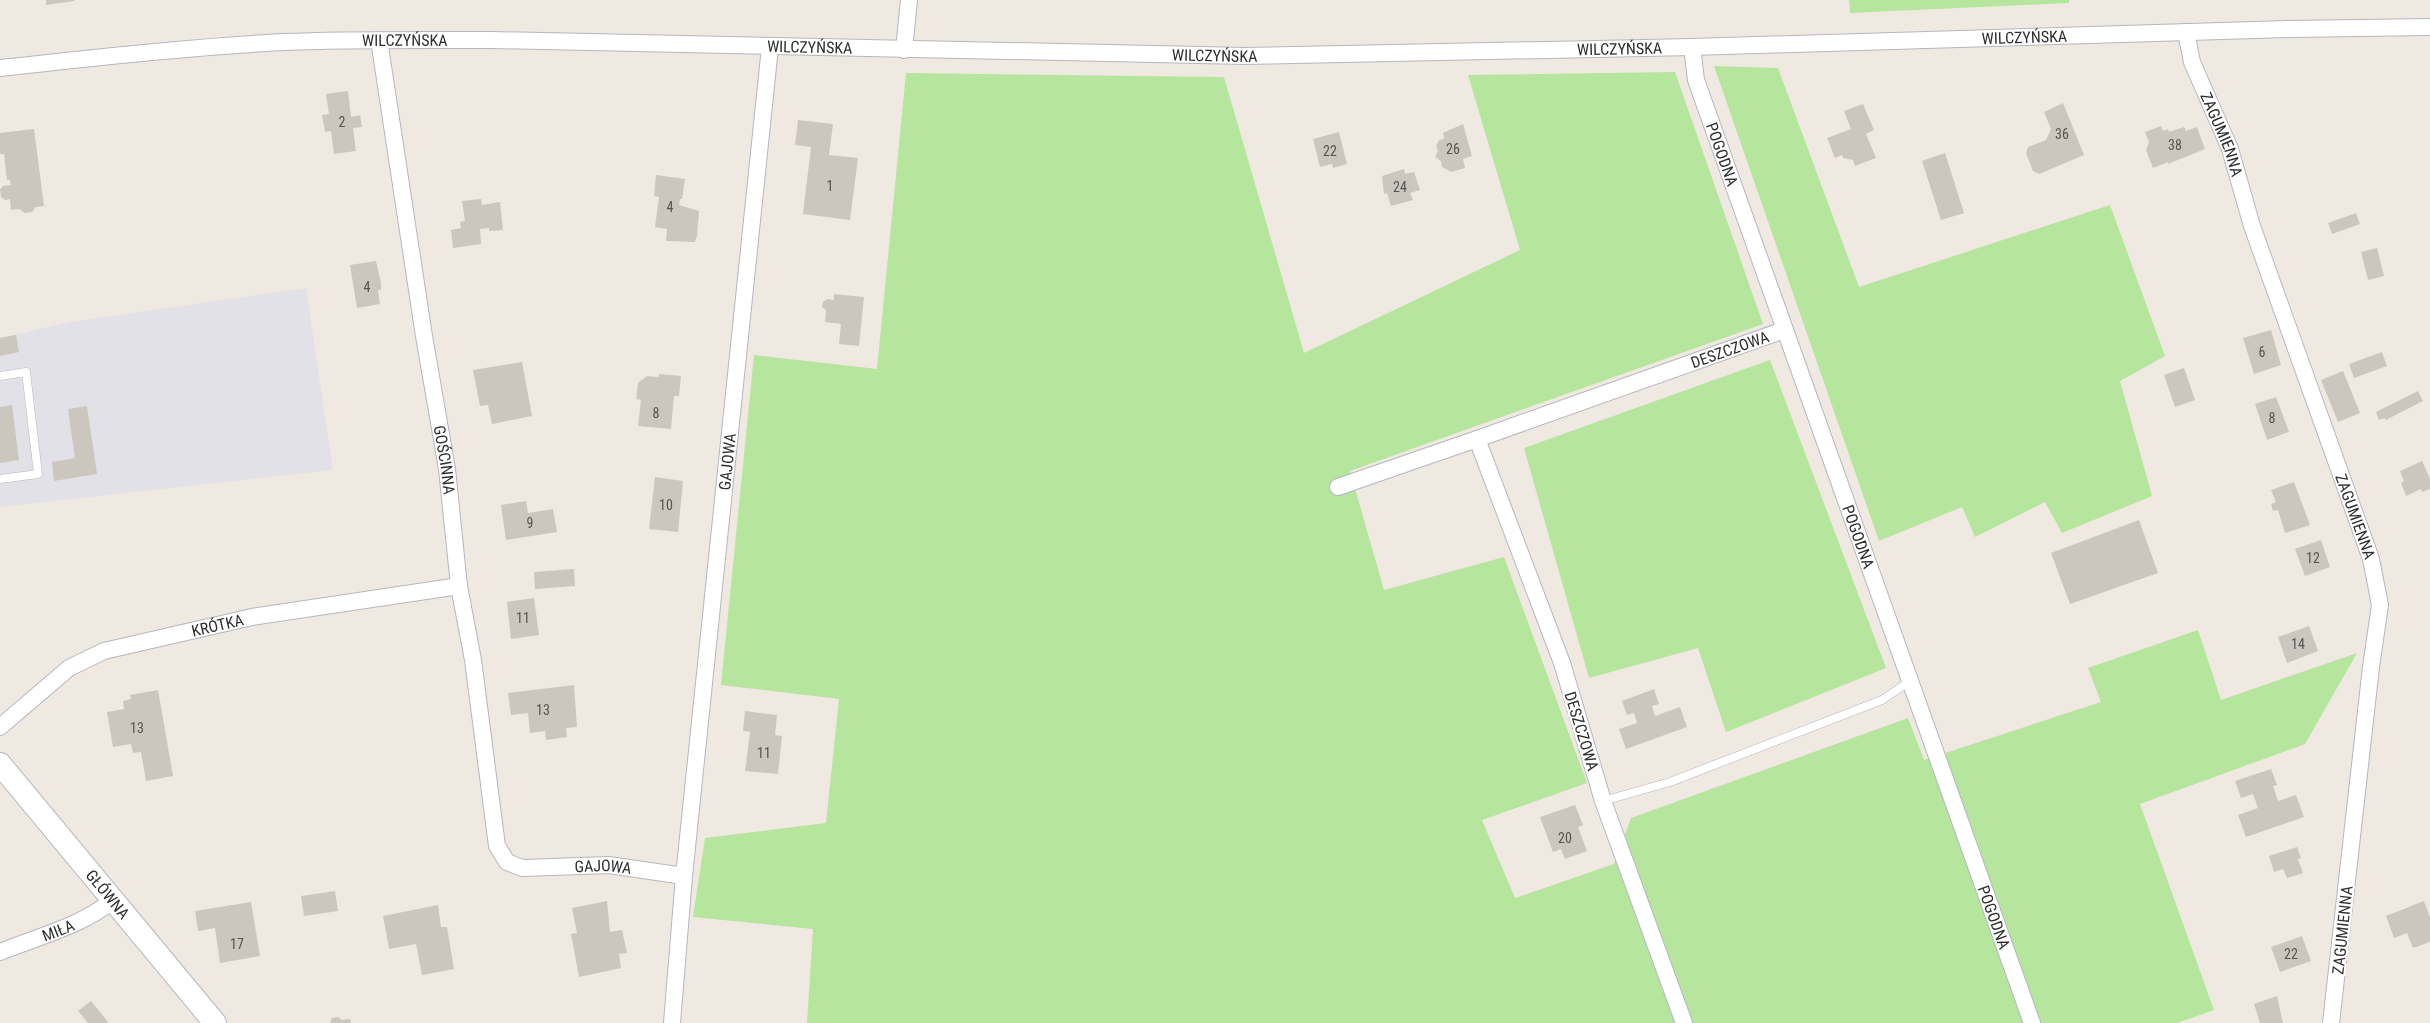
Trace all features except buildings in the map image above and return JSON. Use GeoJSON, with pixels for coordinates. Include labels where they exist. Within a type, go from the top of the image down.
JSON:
{"type":"FeatureCollection","features":[{"type":"Feature","properties":{"kind":"street"},"geometry":{"type":"LineString","coordinates":[[904,50],[909,0]]}},
{"type":"Feature","properties":{"kind":"street","name":"WILCZYŃSKA"},"geometry":{"type":"LineString","coordinates":[[0,68],[152,52],[274,43],[379,40],[1246,56],[1692,47],[2186,32],[2430,28]]}},
{"type":"Feature","properties":{"kind":"street","name":"ZAGUMIENNA"},"geometry":{"type":"LineString","coordinates":[[2186,32],[2192,62],[2230,149],[2252,226],[2372,559],[2380,605],[2371,667],[2332,1023]]}},
{"type":"Feature","properties":{"kind":"street","name":"GOŚCINNA"},"geometry":{"type":"LineString","coordinates":[[379,40],[424,336],[447,468],[459,586],[472,660],[497,846],[507,862],[522,868]]}},
{"type":"Feature","properties":{"kind":"street","name":"GAJOWA"},"geometry":{"type":"LineString","coordinates":[[672,1023],[684,876],[770,47]]}},
{"type":"Feature","properties":{"kind":"street","name":"POGODNA"},"geometry":{"type":"LineString","coordinates":[[1692,47],[1696,80],[2032,1023]]}},
{"type":"Feature","properties":{"kind":"street","name":"DESZCZOWA"},"geometry":{"type":"LineString","coordinates":[[1338,487],[1784,330]]}},
{"type":"Feature","properties":{"kind":"street","name":"DESZCZOWA"},"geometry":{"type":"LineString","coordinates":[[1477,439],[1562,663],[1603,801],[1684,1023]]}},
{"type":"Feature","properties":{"kind":"street","name":"KRÓTKA"},"geometry":{"type":"LineString","coordinates":[[0,727],[69,668],[104,651],[252,617],[459,586]]}},
{"type":"Feature","properties":{"kind":"street","name":"GŁÓWNA"},"geometry":{"type":"LineString","coordinates":[[0,764],[215,1023]]}},
{"type":"Feature","properties":{"kind":"street","name":"GAJOWA"},"geometry":{"type":"LineString","coordinates":[[522,868],[609,865],[684,876]]}},
{"type":"Feature","properties":{"kind":"street","name":"MIŁA"},"geometry":{"type":"LineString","coordinates":[[0,952],[86,918],[102,910],[113,900]]}},
{"type":"Feature","properties":{"kind":"lane"},"geometry":{"type":"LineString","coordinates":[[0,376],[26,372],[38,474],[0,479]]}},
{"type":"Feature","properties":{"kind":"lane"},"geometry":{"type":"LineString","coordinates":[[1603,801],[1670,782],[1882,700],[1910,681]]}},
{"type":"Feature","properties":{"kind":"shaded area"},"geometry":{"type":"Polygon","coordinates":[[[306,288],[333,470],[0,507],[0,338],[70,322],[306,288]]]}},
{"type":"Feature","properties":{"kind":"green space"},"geometry":{"type":"Polygon","coordinates":[[[1849,0],[2069,0],[2069,3],[1850,13],[1849,0]]]}},
{"type":"Feature","properties":{"kind":"green space"},"geometry":{"type":"Polygon","coordinates":[[[1714,66],[1778,68],[1859,287],[2110,205],[2165,356],[2120,381],[2152,496],[2062,533],[2045,502],[1975,537],[1962,507],[1879,541],[1714,66]]]}},
{"type":"Feature","properties":{"kind":"green space"},"geometry":{"type":"Polygon","coordinates":[[[1675,72],[1763,324],[1350,471],[1384,590],[1504,557],[1587,783],[1482,820],[1515,898],[1614,864],[1631,818],[1908,718],[1924,760],[2101,702],[2088,668],[2198,630],[2221,700],[2357,653],[2305,744],[2140,804],[2214,1010],[2177,1023],[807,1023],[813,929],[693,917],[705,838],[826,823],[839,699],[721,685],[754,355],[877,369],[906,73],[1224,77],[1304,353],[1520,250],[1468,75],[1675,72]]]}},
{"type":"Feature","properties":{"kind":"green space"},"geometry":{"type":"Polygon","coordinates":[[[1770,360],[1886,668],[1726,732],[1698,648],[1589,678],[1524,448],[1770,360]]]}}]}
